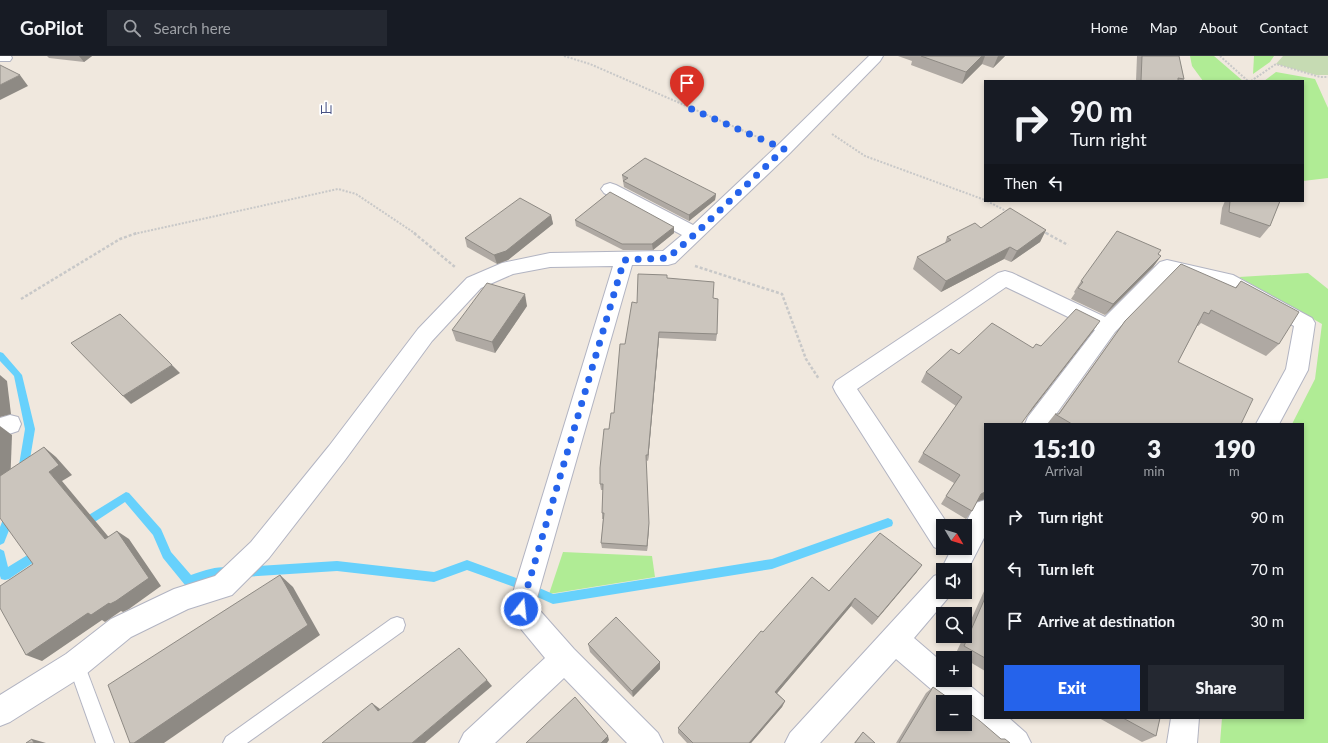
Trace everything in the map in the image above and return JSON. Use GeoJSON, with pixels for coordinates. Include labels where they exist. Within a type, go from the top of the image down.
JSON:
{"type":"FeatureCollection","features":[{"type":"Feature","properties":{"kind":"street"},"geometry":{"type":"LineString","coordinates":[[0,712],[76,664],[122,628],[183,598],[223,586],[260,550],[337,453],[425,335],[474,283],[509,268],[550,260],[624,260],[668,258],[784,149],[876,56]]}},
{"type":"Feature","properties":{"kind":"street"},"geometry":{"type":"LineString","coordinates":[[610,189],[695,234]]}},
{"type":"Feature","properties":{"kind":"street"},"geometry":{"type":"LineString","coordinates":[[624,260],[521,609],[564,659],[648,743]]}},
{"type":"Feature","properties":{"kind":"street"},"geometry":{"type":"LineString","coordinates":[[1037,423],[1108,327],[1167,267],[1226,280],[1305,323],[1297,370],[1268,423]]}},
{"type":"Feature","properties":{"kind":"street"},"geometry":{"type":"LineString","coordinates":[[936,528],[844,387],[1005,278],[1108,327]]}},
{"type":"Feature","properties":{"kind":"street"},"geometry":{"type":"LineString","coordinates":[[954,560],[984,513]]}},
{"type":"Feature","properties":{"kind":"street"},"geometry":{"type":"LineString","coordinates":[[800,743],[936,593]]}},
{"type":"Feature","properties":{"kind":"street"},"geometry":{"type":"LineString","coordinates":[[895,640],[984,715]]}},
{"type":"Feature","properties":{"kind":"street"},"geometry":{"type":"LineString","coordinates":[[474,743],[564,659]]}},
{"type":"Feature","properties":{"kind":"street"},"geometry":{"type":"LineString","coordinates":[[988,719],[1016,743]]}},
{"type":"Feature","properties":{"kind":"street"},"geometry":{"type":"LineString","coordinates":[[1182,743],[1185,719]]}},
{"type":"Feature","properties":{"kind":"lane"},"geometry":{"type":"LineString","coordinates":[[232,743],[397,625]]}},
{"type":"Feature","properties":{"kind":"lane"},"geometry":{"type":"LineString","coordinates":[[76,664],[105,743]]}},
{"type":"Feature","properties":{"kind":"path"},"geometry":{"type":"LineString","coordinates":[[564,56],[590,64],[784,149]]}},
{"type":"Feature","properties":{"kind":"path"},"geometry":{"type":"LineString","coordinates":[[1220,56],[1247,80]]}},
{"type":"Feature","properties":{"kind":"path"},"geometry":{"type":"LineString","coordinates":[[1252,80],[1276,64],[1320,77],[1328,77]]}},
{"type":"Feature","properties":{"kind":"path"},"geometry":{"type":"LineString","coordinates":[[809,124],[836,136],[865,156],[984,199]]}},
{"type":"Feature","properties":{"kind":"path"},"geometry":{"type":"LineString","coordinates":[[21,299],[120,239],[143,231],[338,189],[356,194],[412,231],[474,283]]}},
{"type":"Feature","properties":{"kind":"path"},"geometry":{"type":"LineString","coordinates":[[990,202],[1014,216]]}},
{"type":"Feature","properties":{"kind":"path"},"geometry":{"type":"LineString","coordinates":[[1041,230],[1068,244]]}},
{"type":"Feature","properties":{"kind":"green space"},"geometry":{"type":"Polygon","coordinates":[[[1190,56],[1214,56],[1242,80],[1202,80],[1192,66],[1190,56]]]}},
{"type":"Feature","properties":{"kind":"green space"},"geometry":{"type":"Polygon","coordinates":[[[1254,56],[1274,56],[1270,62],[1253,74],[1254,56]]]}},
{"type":"Feature","properties":{"kind":"green space"},"geometry":{"type":"Polygon","coordinates":[[[1283,56],[1328,56],[1328,75],[1316,75],[1276,64],[1283,56]]]}},
{"type":"Feature","properties":{"kind":"green space"},"geometry":{"type":"Polygon","coordinates":[[[1276,72],[1315,79],[1328,108],[1328,178],[1304,181],[1304,80],[1265,80],[1276,72]]]}},
{"type":"Feature","properties":{"kind":"green space"},"geometry":{"type":"Polygon","coordinates":[[[1308,273],[1328,289],[1328,743],[1220,743],[1222,719],[1304,719],[1304,423],[1293,423],[1315,379],[1322,324],[1239,277],[1308,273]]]}},
{"type":"Feature","properties":{"kind":"green space"},"geometry":{"type":"Polygon","coordinates":[[[563,552],[652,556],[655,577],[549,594],[563,552]]]}},
{"type":"Feature","properties":{"kind":"building"},"geometry":{"type":"Polygon","coordinates":[[[921,56],[982,56],[966,72],[921,56]]]}},
{"type":"Feature","properties":{"kind":"building"},"geometry":{"type":"Polygon","coordinates":[[[1142,56],[1179,56],[1184,79],[1141,80],[1142,56]]]}},
{"type":"Feature","properties":{"kind":"building"},"geometry":{"type":"Polygon","coordinates":[[[0,65],[20,75],[0,85],[0,65]]]}},
{"type":"Feature","properties":{"kind":"building"},"geometry":{"type":"Polygon","coordinates":[[[645,158],[716,194],[689,215],[623,181],[628,178],[622,175],[645,158]]]}},
{"type":"Feature","properties":{"kind":"building"},"geometry":{"type":"Polygon","coordinates":[[[610,192],[674,227],[652,244],[622,244],[575,220],[610,192]]]}},
{"type":"Feature","properties":{"kind":"building"},"geometry":{"type":"Polygon","coordinates":[[[520,198],[551,215],[506,251],[494,255],[465,238],[520,198]]]}},
{"type":"Feature","properties":{"kind":"building"},"geometry":{"type":"Polygon","coordinates":[[[1230,202],[1280,202],[1270,226],[1229,212],[1230,202]]]}},
{"type":"Feature","properties":{"kind":"building"},"geometry":{"type":"Polygon","coordinates":[[[1010,208],[1046,230],[1017,251],[1010,247],[946,281],[917,257],[951,240],[947,237],[975,223],[981,228],[1010,208]]]}},
{"type":"Feature","properties":{"kind":"building"},"geometry":{"type":"Polygon","coordinates":[[[1117,231],[1161,250],[1158,254],[1161,256],[1113,304],[1078,288],[1083,282],[1081,281],[1117,231]]]}},
{"type":"Feature","properties":{"kind":"building"},"geometry":{"type":"Polygon","coordinates":[[[1181,264],[1236,288],[1241,281],[1299,312],[1279,344],[1211,310],[1209,314],[1204,312],[1178,362],[1253,399],[1241,423],[1070,423],[1055,414],[1059,414],[1125,321],[1181,264]]]}},
{"type":"Feature","properties":{"kind":"building"},"geometry":{"type":"Polygon","coordinates":[[[638,274],[667,275],[667,278],[714,282],[713,298],[718,299],[717,334],[659,332],[648,455],[646,455],[649,523],[647,546],[601,543],[604,513],[602,513],[603,484],[600,484],[600,468],[604,429],[609,429],[611,413],[614,413],[620,344],[625,344],[632,302],[637,303],[638,274]]]}},
{"type":"Feature","properties":{"kind":"building"},"geometry":{"type":"Polygon","coordinates":[[[487,283],[525,294],[492,342],[452,330],[487,283]]]}},
{"type":"Feature","properties":{"kind":"building"},"geometry":{"type":"Polygon","coordinates":[[[1076,309],[1100,321],[1022,423],[984,423],[984,492],[981,494],[972,511],[946,496],[960,475],[923,453],[962,397],[926,372],[951,349],[959,354],[992,323],[1033,348],[1036,344],[1041,346],[1076,309]]]}},
{"type":"Feature","properties":{"kind":"building"},"geometry":{"type":"Polygon","coordinates":[[[120,314],[172,365],[123,396],[71,343],[120,314]]]}},
{"type":"Feature","properties":{"kind":"building"},"geometry":{"type":"Polygon","coordinates":[[[44,447],[59,465],[49,472],[105,539],[117,531],[149,578],[116,601],[110,604],[109,603],[91,615],[88,613],[26,655],[0,608],[0,586],[33,564],[0,518],[0,476],[44,447]]]}},
{"type":"Feature","properties":{"kind":"building"},"geometry":{"type":"Polygon","coordinates":[[[880,533],[922,565],[878,617],[855,598],[775,692],[785,701],[749,743],[693,743],[678,728],[761,631],[763,632],[812,577],[829,591],[880,533]]]}},
{"type":"Feature","properties":{"kind":"building"},"geometry":{"type":"Polygon","coordinates":[[[280,575],[308,625],[134,743],[130,743],[108,685],[280,575]]]}},
{"type":"Feature","properties":{"kind":"building"},"geometry":{"type":"Polygon","coordinates":[[[984,600],[984,657],[964,646],[965,643],[972,643],[972,628],[984,600]]]}},
{"type":"Feature","properties":{"kind":"building"},"geometry":{"type":"Polygon","coordinates":[[[616,617],[660,662],[632,691],[588,644],[616,617]]]}},
{"type":"Feature","properties":{"kind":"building"},"geometry":{"type":"Polygon","coordinates":[[[459,648],[487,680],[412,743],[322,743],[372,703],[378,711],[459,648]]]}},
{"type":"Feature","properties":{"kind":"building"},"geometry":{"type":"Polygon","coordinates":[[[933,687],[944,695],[936,695],[936,731],[972,731],[972,715],[1001,739],[1005,739],[1010,743],[899,743],[933,687]]]}},
{"type":"Feature","properties":{"kind":"building"},"geometry":{"type":"Polygon","coordinates":[[[575,697],[608,736],[601,743],[526,743],[575,697]]]}},
{"type":"Feature","properties":{"kind":"building"},"geometry":{"type":"Polygon","coordinates":[[[1125,719],[1160,719],[1156,736],[1125,719]]]}},
{"type":"Feature","properties":{"kind":"building"},"geometry":{"type":"Polygon","coordinates":[[[863,732],[875,743],[855,743],[863,732]]]}},
{"type":"Feature","properties":{"kind":"building"},"geometry":{"type":"Polygon","coordinates":[[[32,739],[34,743],[26,743],[32,739]]]}},
{"type":"Feature","properties":{"kind":"waterway"},"geometry":{"type":"LineString","coordinates":[[0,355],[18,375],[30,429],[23,471]]}},
{"type":"Feature","properties":{"kind":"waterway"},"geometry":{"type":"LineString","coordinates":[[83,524],[126,496],[157,532],[167,555],[189,581],[210,574],[229,573]]}},
{"type":"Feature","properties":{"kind":"waterway"},"geometry":{"type":"LineString","coordinates":[[0,540],[10,515]]}},
{"type":"Feature","properties":{"kind":"waterway"},"geometry":{"type":"LineString","coordinates":[[243,572],[337,566],[434,577],[467,565],[519,584],[553,599],[772,564],[888,523]]}},
{"type":"Feature","properties":{"kind":"waterway"},"geometry":{"type":"LineString","coordinates":[[0,554],[5,575],[39,553]]}},
{"type":"Feature","properties":{"kind":"district","name":"山"},"geometry":{"type":"Point","coordinates":[326,108]}},
{"type":"Feature","properties":{"kind":"route"},"geometry":{"type":"LineString","coordinates":[[521,609],[624,260],[668,258],[784,149],[687,107]]}}]}
